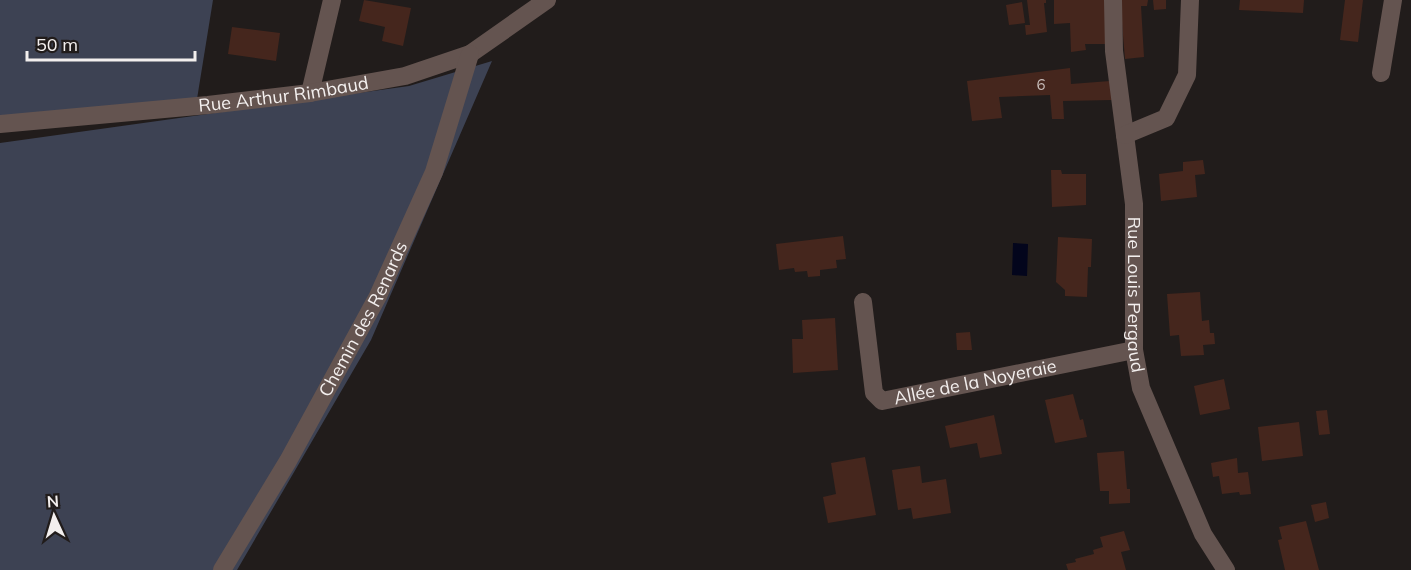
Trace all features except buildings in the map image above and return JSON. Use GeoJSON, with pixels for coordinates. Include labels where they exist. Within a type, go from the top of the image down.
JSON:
{"type":"FeatureCollection","features":[{"type":"Feature","properties":{"kind":"street"},"geometry":{"type":"LineString","coordinates":[[310,93],[332,0]]}},
{"type":"Feature","properties":{"kind":"street","name":"Rue Arthur Rimbaud"},"geometry":{"type":"LineString","coordinates":[[0,124],[310,93],[405,76],[470,54],[547,0]]}},
{"type":"Feature","properties":{"kind":"street","name":"Rue Louis Pergaud"},"geometry":{"type":"LineString","coordinates":[[1113,0],[1114,51],[1134,204],[1134,350],[1142,388],[1154,419],[1203,534],[1226,570]]}},
{"type":"Feature","properties":{"kind":"street"},"geometry":{"type":"LineString","coordinates":[[1125,135],[1166,118],[1187,75],[1190,0]]}},
{"type":"Feature","properties":{"kind":"street"},"geometry":{"type":"LineString","coordinates":[[1381,73],[1393,0]]}},
{"type":"Feature","properties":{"kind":"street","name":"Chemin des Renards"},"geometry":{"type":"LineString","coordinates":[[222,570],[288,461],[378,296],[434,172],[470,54]]}},
{"type":"Feature","properties":{"kind":"street","name":"Allée de la Noyeraie"},"geometry":{"type":"LineString","coordinates":[[863,302],[874,393],[882,401],[1134,350]]}},
{"type":"Feature","properties":{"kind":"shaded area"},"geometry":{"type":"Polygon","coordinates":[[[0,0],[213,0],[197,99],[0,119],[0,0]]]}},
{"type":"Feature","properties":{"kind":"shaded area"},"geometry":{"type":"Polygon","coordinates":[[[492,61],[371,340],[237,570],[0,570],[0,143],[409,86],[492,61]]]}},
{"type":"Feature","properties":{"kind":"shaded area"},"geometry":{"type":"Polygon","coordinates":[[[1013,243],[1028,244],[1027,276],[1012,275],[1013,243]]]}}]}
